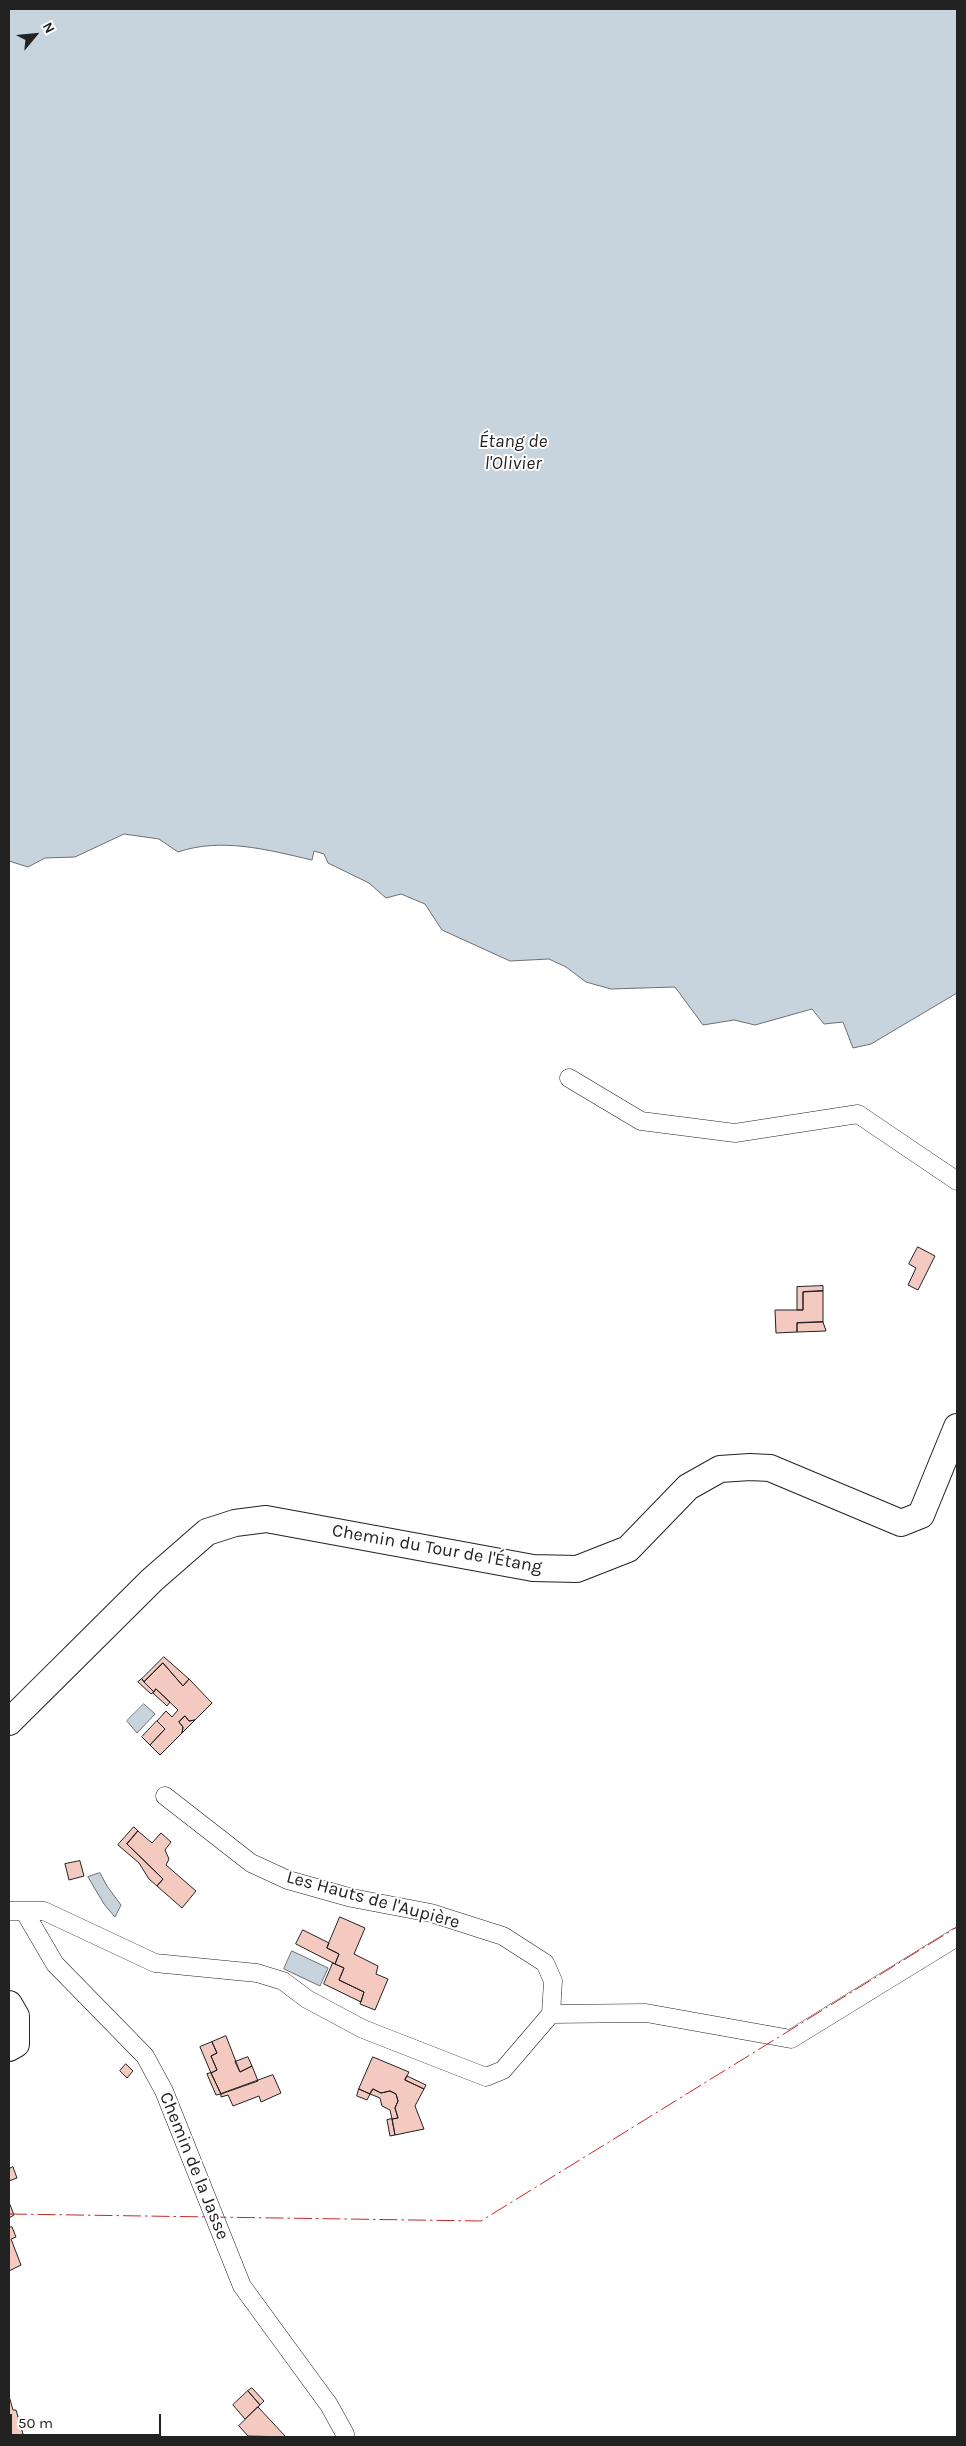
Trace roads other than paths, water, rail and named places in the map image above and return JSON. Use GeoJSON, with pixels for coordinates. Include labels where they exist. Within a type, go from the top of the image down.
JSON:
{"type":"FeatureCollection","features":[{"type":"Feature","properties":{"kind":"street"},"geometry":{"type":"LineString","coordinates":[[569,1078],[641,1121],[735,1132],[858,1114],[957,1181]]}},
{"type":"Feature","properties":{"kind":"street","name":"Chemin du Tour de l'Étang"},"geometry":{"type":"LineString","coordinates":[[9,1722],[152,1580],[207,1532],[235,1523],[266,1519],[533,1568],[577,1569],[628,1549],[688,1487],[720,1469],[770,1468],[901,1523],[921,1515],[957,1427]]}},
{"type":"Feature","properties":{"kind":"street","name":"Les Hauts de l'Aupière"},"geometry":{"type":"LineString","coordinates":[[165,1796],[252,1862],[288,1880],[352,1898],[431,1913],[502,1936],[545,1963],[553,1981],[551,2014]]}},
{"type":"Feature","properties":{"kind":"street"},"geometry":{"type":"LineString","coordinates":[[16,1911],[44,1911],[155,1963],[257,1973],[283,1981],[307,1999],[364,2029],[486,2077],[503,2070],[551,2014],[646,2013],[791,2039],[957,1937]]}},
{"type":"Feature","properties":{"kind":"street","name":"Chemin de la Jasse"},"geometry":{"type":"LineString","coordinates":[[16,1911],[55,1964],[145,2056],[164,2091],[242,2286],[330,2404],[345,2434]]}},
{"type":"Feature","properties":{"kind":"street"},"geometry":{"type":"LineString","coordinates":[[9,2004],[16,2016],[16,2044],[9,2048]]}},
{"type":"Feature","properties":{"kind":"water","name":"Étang de l'Olivier"},"geometry":{"type":"Polygon","coordinates":[[[9,9],[957,9],[957,993],[871,1044],[853,1048],[843,1022],[824,1024],[812,1009],[755,1025],[734,1020],[703,1025],[675,987],[611,989],[586,982],[566,967],[549,959],[510,961],[442,930],[425,904],[401,894],[386,898],[369,883],[328,863],[324,854],[314,851],[312,860],[262,849],[228,845],[195,848],[178,852],[159,839],[124,834],[75,857],[45,858],[28,867],[9,861],[9,9]]]}},
{"type":"Feature","properties":{"kind":"water"},"geometry":{"type":"Polygon","coordinates":[[[144,1704],[155,1714],[137,1733],[127,1721],[144,1704]]]}},
{"type":"Feature","properties":{"kind":"water"},"geometry":{"type":"Polygon","coordinates":[[[100,1873],[121,1905],[115,1917],[104,1904],[88,1877],[100,1873]]]}},
{"type":"Feature","properties":{"kind":"water"},"geometry":{"type":"Polygon","coordinates":[[[292,1951],[328,1968],[320,1986],[284,1969],[292,1951]]]}}]}
